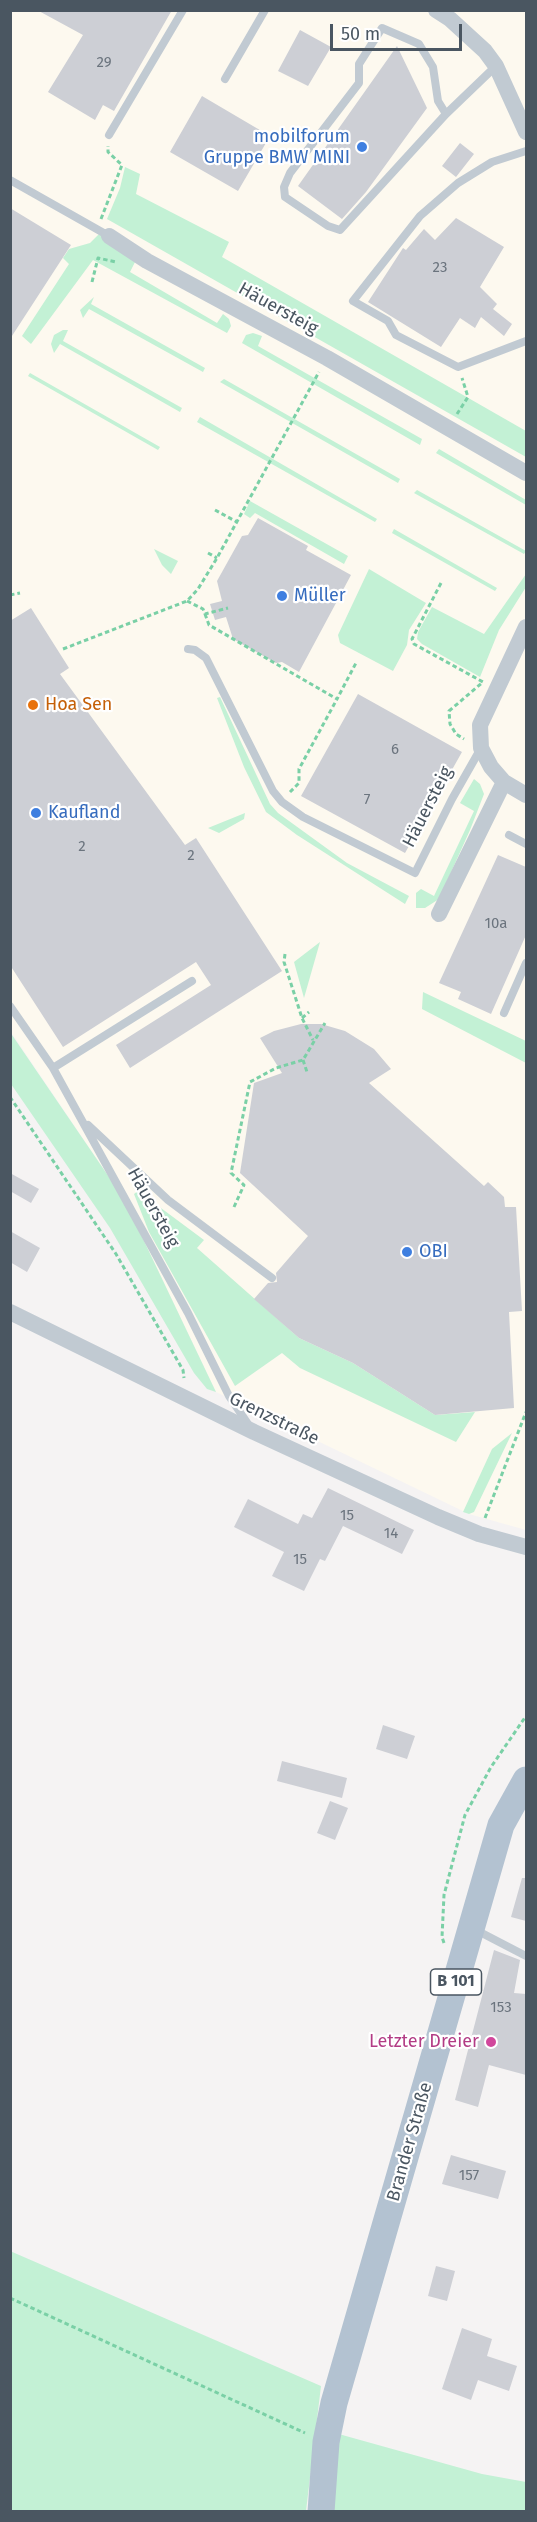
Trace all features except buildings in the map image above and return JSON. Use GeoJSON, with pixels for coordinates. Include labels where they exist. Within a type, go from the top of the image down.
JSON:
{"type":"FeatureCollection","features":[{"type":"Feature","properties":{"kind":"main road","name":"Brander Straße"},"geometry":{"type":"LineString","coordinates":[[321,2511],[326,2442],[334,2403],[501,1825],[526,1780]]}},
{"type":"Feature","properties":{"kind":"street"},"geometry":{"type":"LineString","coordinates":[[436,10],[450,19],[478,45],[496,66],[526,132]]}},
{"type":"Feature","properties":{"kind":"street","name":"Häuersteig"},"geometry":{"type":"LineString","coordinates":[[103,232],[147,261],[327,358],[526,473]]}},
{"type":"Feature","properties":{"kind":"street","name":"Häuersteig"},"geometry":{"type":"LineString","coordinates":[[481,748],[480,725],[526,627]]}},
{"type":"Feature","properties":{"kind":"street"},"geometry":{"type":"LineString","coordinates":[[481,748],[504,782],[526,795]]}},
{"type":"Feature","properties":{"kind":"street"},"geometry":{"type":"LineString","coordinates":[[439,914],[504,782]]}},
{"type":"Feature","properties":{"kind":"street","name":"Grenzstraße"},"geometry":{"type":"LineString","coordinates":[[10,1312],[254,1432],[479,1534],[526,1547]]}},
{"type":"Feature","properties":{"kind":"lane"},"geometry":{"type":"LineString","coordinates":[[109,135],[183,10]]}},
{"type":"Feature","properties":{"kind":"lane"},"geometry":{"type":"LineString","coordinates":[[225,79],[265,10]]}},
{"type":"Feature","properties":{"kind":"lane"},"geometry":{"type":"LineString","coordinates":[[446,114],[438,102],[433,67],[419,44],[381,28],[359,64],[359,83],[290,173],[284,187],[285,197],[328,226],[340,230],[347,226],[446,114],[496,66]]}},
{"type":"Feature","properties":{"kind":"lane"},"geometry":{"type":"LineString","coordinates":[[526,151],[492,162],[458,183],[420,216],[353,301],[388,321],[396,335],[458,367],[526,341]]}},
{"type":"Feature","properties":{"kind":"lane","name":"Häuersteig"},"geometry":{"type":"LineString","coordinates":[[10,180],[103,232]]}},
{"type":"Feature","properties":{"kind":"lane","name":"Häuersteig"},"geometry":{"type":"LineString","coordinates":[[188,649],[195,650],[206,658],[273,790],[282,802],[303,818],[415,873],[481,748]]}},
{"type":"Feature","properties":{"kind":"lane"},"geometry":{"type":"LineString","coordinates":[[509,835],[526,844]]}},
{"type":"Feature","properties":{"kind":"lane"},"geometry":{"type":"LineString","coordinates":[[504,1013],[526,963]]}},
{"type":"Feature","properties":{"kind":"lane"},"geometry":{"type":"LineString","coordinates":[[54,1068],[192,981]]}},
{"type":"Feature","properties":{"kind":"lane","name":"Häuersteig"},"geometry":{"type":"LineString","coordinates":[[10,1006],[54,1068],[188,1313],[229,1396],[254,1432]]}},
{"type":"Feature","properties":{"kind":"lane"},"geometry":{"type":"LineString","coordinates":[[82,1118],[168,1200],[272,1278]]}},
{"type":"Feature","properties":{"kind":"lane"},"geometry":{"type":"LineString","coordinates":[[472,1929],[526,1956]]}},
{"type":"Feature","properties":{"kind":"path"},"geometry":{"type":"LineString","coordinates":[[103,232],[122,165],[108,152],[109,135]]}},
{"type":"Feature","properties":{"kind":"path"},"geometry":{"type":"LineString","coordinates":[[92,282],[98,258],[132,265],[147,261]]}},
{"type":"Feature","properties":{"kind":"path"},"geometry":{"type":"LineString","coordinates":[[63,649],[187,601],[198,589],[327,358]]}},
{"type":"Feature","properties":{"kind":"path"},"geometry":{"type":"LineString","coordinates":[[458,413],[468,397],[462,387],[461,366]]}},
{"type":"Feature","properties":{"kind":"path"},"geometry":{"type":"LineString","coordinates":[[215,510],[237,522]]}},
{"type":"Feature","properties":{"kind":"path"},"geometry":{"type":"LineString","coordinates":[[207,553],[217,558]]}},
{"type":"Feature","properties":{"kind":"path"},"geometry":{"type":"LineString","coordinates":[[441,583],[413,633],[414,644],[483,682],[449,711]]}},
{"type":"Feature","properties":{"kind":"path"},"geometry":{"type":"LineString","coordinates":[[10,596],[20,593]]}},
{"type":"Feature","properties":{"kind":"path"},"geometry":{"type":"LineString","coordinates":[[187,601],[203,609],[209,625],[337,699]]}},
{"type":"Feature","properties":{"kind":"path"},"geometry":{"type":"LineString","coordinates":[[205,614],[228,608]]}},
{"type":"Feature","properties":{"kind":"path"},"geometry":{"type":"LineString","coordinates":[[282,802],[299,783],[299,769],[356,663]]}},
{"type":"Feature","properties":{"kind":"path"},"geometry":{"type":"LineString","coordinates":[[285,954],[284,962],[302,1018],[314,1041]]}},
{"type":"Feature","properties":{"kind":"path"},"geometry":{"type":"LineString","coordinates":[[302,1018],[309,1012]]}},
{"type":"Feature","properties":{"kind":"path"},"geometry":{"type":"LineString","coordinates":[[234,1207],[244,1185],[231,1173],[250,1082],[276,1068],[303,1060],[325,1023]]}},
{"type":"Feature","properties":{"kind":"path"},"geometry":{"type":"LineString","coordinates":[[303,1060],[307,1071]]}},
{"type":"Feature","properties":{"kind":"path"},"geometry":{"type":"LineString","coordinates":[[10,1097],[116,1254],[183,1370],[188,1398]]}},
{"type":"Feature","properties":{"kind":"path"},"geometry":{"type":"LineString","coordinates":[[479,1534],[526,1412]]}},
{"type":"Feature","properties":{"kind":"path"},"geometry":{"type":"LineString","coordinates":[[463,1958],[446,1947],[442,1937],[444,1895],[465,1815],[492,1767],[526,1716]]}},
{"type":"Feature","properties":{"kind":"path"},"geometry":{"type":"LineString","coordinates":[[10,2298],[326,2442]]}},
{"type":"Feature","properties":{"kind":"shaded area"},"geometry":{"type":"Polygon","coordinates":[[[10,11],[526,11],[526,1530],[469,1514],[216,1392],[124,1199],[11,1032],[10,11]]]}},
{"type":"Feature","properties":{"kind":"green space"},"geometry":{"type":"Polygon","coordinates":[[[125,167],[140,174],[136,194],[229,242],[222,257],[526,431],[526,457],[107,219],[120,188],[125,167]]]}},
{"type":"Feature","properties":{"kind":"green space"},"geometry":{"type":"Polygon","coordinates":[[[99,234],[136,260],[130,272],[217,323],[223,314],[229,319],[231,326],[227,333],[93,260],[31,344],[22,336],[69,264],[63,258],[69,249],[90,243],[99,234]]]}},
{"type":"Feature","properties":{"kind":"green space"},"geometry":{"type":"Polygon","coordinates":[[[94,297],[91,304],[205,368],[203,372],[89,309],[83,318],[80,310],[94,297]]]}},
{"type":"Feature","properties":{"kind":"green space"},"geometry":{"type":"Polygon","coordinates":[[[68,330],[63,341],[182,408],[180,412],[60,344],[54,353],[51,344],[54,335],[68,330]]]}},
{"type":"Feature","properties":{"kind":"green space"},"geometry":{"type":"Polygon","coordinates":[[[253,333],[262,336],[258,346],[422,439],[420,445],[242,343],[246,335],[253,333]]]}},
{"type":"Feature","properties":{"kind":"green space"},"geometry":{"type":"Polygon","coordinates":[[[30,373],[160,447],[158,450],[28,376],[30,373]]]}},
{"type":"Feature","properties":{"kind":"green space"},"geometry":{"type":"Polygon","coordinates":[[[224,379],[400,479],[398,483],[220,382],[224,379]]]}},
{"type":"Feature","properties":{"kind":"green space"},"geometry":{"type":"Polygon","coordinates":[[[200,417],[377,519],[375,522],[197,422],[200,417]]]}},
{"type":"Feature","properties":{"kind":"green space"},"geometry":{"type":"Polygon","coordinates":[[[439,449],[526,500],[526,505],[436,453],[439,449]]]}},
{"type":"Feature","properties":{"kind":"green space"},"geometry":{"type":"Polygon","coordinates":[[[417,490],[526,551],[524,554],[414,493],[417,490]]]}},
{"type":"Feature","properties":{"kind":"green space"},"geometry":{"type":"Polygon","coordinates":[[[250,501],[348,556],[344,564],[255,513],[250,518],[244,514],[250,501]]]}},
{"type":"Feature","properties":{"kind":"green space"},"geometry":{"type":"Polygon","coordinates":[[[394,529],[497,588],[495,591],[392,533],[394,529]]]}},
{"type":"Feature","properties":{"kind":"green space"},"geometry":{"type":"Polygon","coordinates":[[[154,549],[178,561],[171,574],[162,565],[154,549]]]}},
{"type":"Feature","properties":{"kind":"green space"},"geometry":{"type":"Polygon","coordinates":[[[369,569],[426,603],[409,630],[407,645],[393,671],[340,643],[338,635],[369,569]]]}},
{"type":"Feature","properties":{"kind":"green space"},"geometry":{"type":"Polygon","coordinates":[[[526,574],[526,587],[499,630],[480,677],[417,639],[418,632],[432,607],[484,634],[526,574]]]}},
{"type":"Feature","properties":{"kind":"green space"},"geometry":{"type":"Polygon","coordinates":[[[220,697],[270,804],[278,813],[347,863],[409,896],[405,904],[297,835],[266,812],[244,767],[217,698],[220,697]]]}},
{"type":"Feature","properties":{"kind":"green space"},"geometry":{"type":"Polygon","coordinates":[[[474,779],[480,784],[484,794],[439,899],[425,908],[416,908],[416,893],[421,889],[434,896],[474,811],[460,803],[474,779]]]}},
{"type":"Feature","properties":{"kind":"green space"},"geometry":{"type":"Polygon","coordinates":[[[245,813],[244,819],[219,833],[208,828],[245,813]]]}},
{"type":"Feature","properties":{"kind":"green space"},"geometry":{"type":"Polygon","coordinates":[[[320,942],[304,998],[294,962],[320,942]]]}},
{"type":"Feature","properties":{"kind":"green space"},"geometry":{"type":"Polygon","coordinates":[[[423,992],[526,1041],[526,1063],[422,1009],[423,992]]]}},
{"type":"Feature","properties":{"kind":"green space"},"geometry":{"type":"Polygon","coordinates":[[[10,1032],[124,1199],[216,1392],[207,1389],[194,1373],[110,1228],[11,1084],[10,1032]]]}},
{"type":"Feature","properties":{"kind":"green space"},"geometry":{"type":"Polygon","coordinates":[[[138,1191],[204,1240],[197,1248],[299,1338],[353,1363],[435,1415],[475,1412],[456,1442],[300,1368],[282,1353],[235,1386],[149,1232],[134,1194],[138,1191]]]}},
{"type":"Feature","properties":{"kind":"green space"},"geometry":{"type":"Polygon","coordinates":[[[512,1433],[474,1512],[469,1514],[463,1512],[492,1449],[512,1433]]]}},
{"type":"Feature","properties":{"kind":"green space"},"geometry":{"type":"Polygon","coordinates":[[[10,2251],[321,2386],[306,2511],[11,2511],[10,2251]]]}},
{"type":"Feature","properties":{"kind":"green space"},"geometry":{"type":"Polygon","coordinates":[[[328,2431],[482,2474],[526,2482],[526,2511],[321,2512],[328,2431]]]}},
{"type":"Feature","properties":{"kind":"place","name":"mobilforum Gruppe BMW MINI"},"geometry":{"type":"Point","coordinates":[362,147]}},
{"type":"Feature","properties":{"kind":"place","name":"Müller"},"geometry":{"type":"Point","coordinates":[282,596]}},
{"type":"Feature","properties":{"kind":"place","name":"Hoa Sen"},"geometry":{"type":"Point","coordinates":[33,705]}},
{"type":"Feature","properties":{"kind":"place","name":"Kaufland"},"geometry":{"type":"Point","coordinates":[36,813]}},
{"type":"Feature","properties":{"kind":"place","name":"OBI"},"geometry":{"type":"Point","coordinates":[407,1252]}},
{"type":"Feature","properties":{"kind":"place","name":"Letzter Dreier"},"geometry":{"type":"Point","coordinates":[491,2042]}}]}
